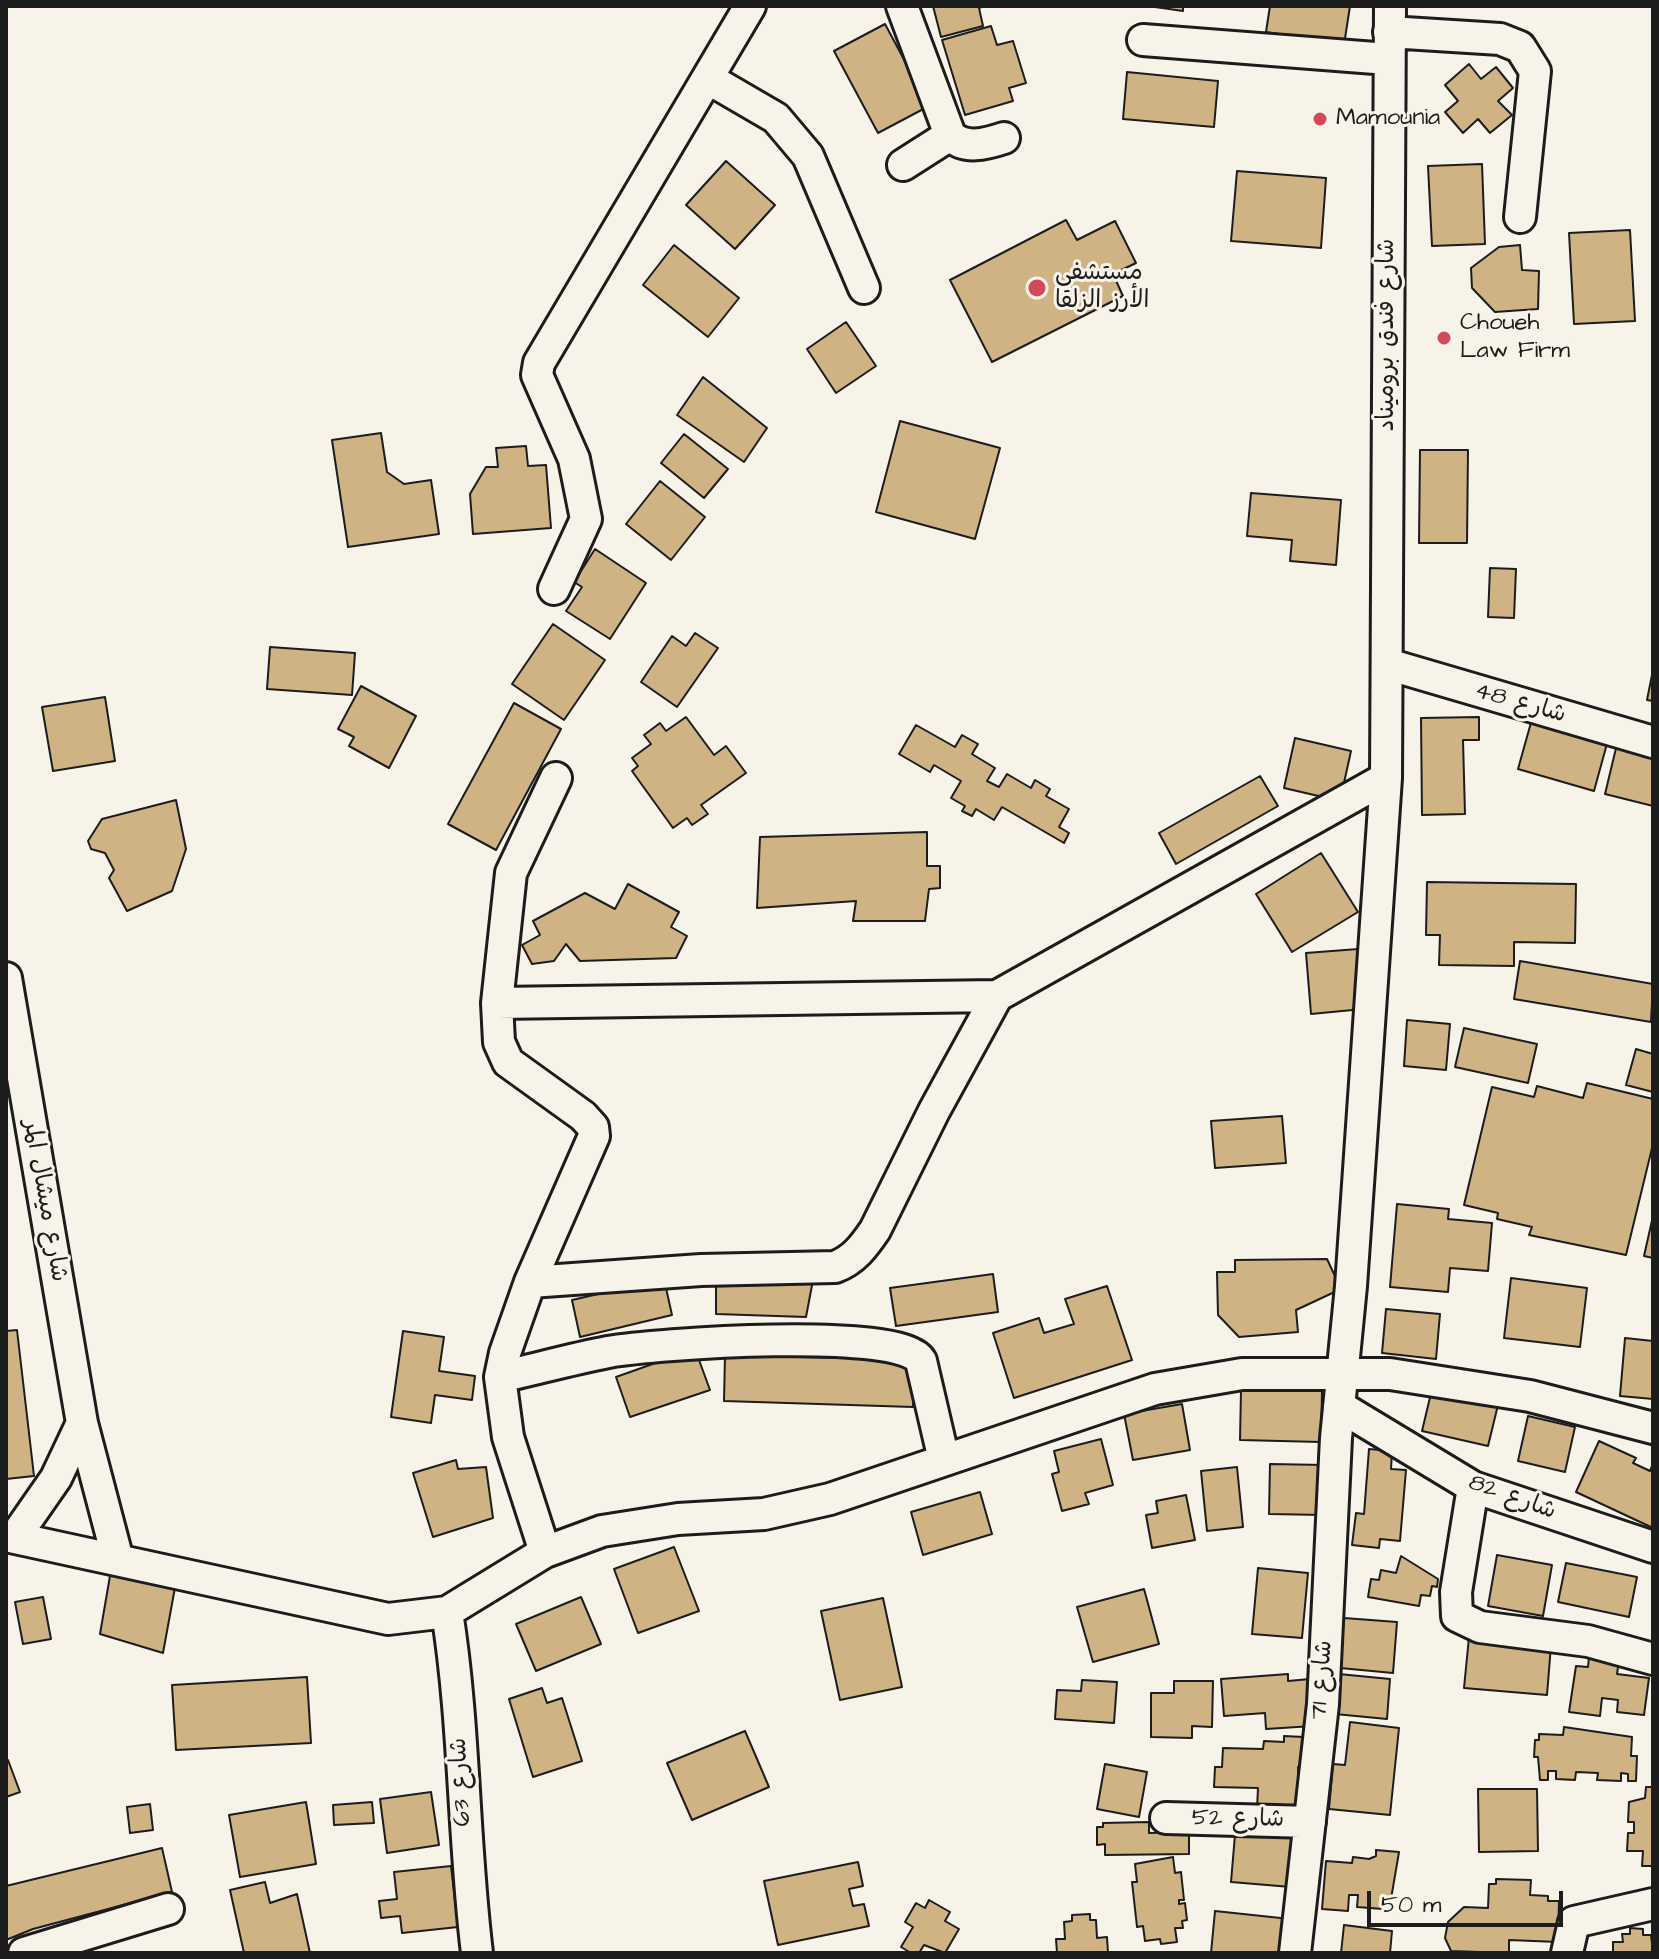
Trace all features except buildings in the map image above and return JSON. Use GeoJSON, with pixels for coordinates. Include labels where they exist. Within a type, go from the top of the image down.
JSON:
{"type":"FeatureCollection","features":[{"type":"Feature","properties":{"kind":"street"},"geometry":{"type":"LineString","coordinates":[[554,589],[586,519],[574,459],[537,375],[539,363],[750,6]]}},
{"type":"Feature","properties":{"kind":"street"},"geometry":{"type":"LineString","coordinates":[[902,6],[950,135],[956,141],[972,144],[1004,138]]}},
{"type":"Feature","properties":{"kind":"street"},"geometry":{"type":"LineString","coordinates":[[1143,40],[1389,32],[1500,39],[1520,47],[1535,71],[1520,217]]}},
{"type":"Feature","properties":{"kind":"street","name":"شارع فندق بروميناد"},"geometry":{"type":"LineString","coordinates":[[1386,778],[1389,32]]}},
{"type":"Feature","properties":{"kind":"street"},"geometry":{"type":"LineString","coordinates":[[709,79],[776,118],[808,156],[864,288]]}},
{"type":"Feature","properties":{"kind":"street"},"geometry":{"type":"LineString","coordinates":[[903,165],[950,135]]}},
{"type":"Feature","properties":{"kind":"street","name":"شارع 48"},"geometry":{"type":"LineString","coordinates":[[1387,664],[1653,742]]}},
{"type":"Feature","properties":{"kind":"street"},"geometry":{"type":"LineString","coordinates":[[545,1552],[508,1437],[500,1377],[505,1353],[530,1282],[594,1136],[593,1127],[583,1116],[508,1062],[499,1042],[497,1003],[511,873],[556,778]]}},
{"type":"Feature","properties":{"kind":"street"},"geometry":{"type":"LineString","coordinates":[[497,1003],[997,996],[1386,778]]}},
{"type":"Feature","properties":{"kind":"street","name":"شارع 71"},"geometry":{"type":"LineString","coordinates":[[1295,1953],[1323,1704],[1339,1406],[1386,778]]}},
{"type":"Feature","properties":{"kind":"street","name":"شارع ميشال المر"},"geometry":{"type":"LineString","coordinates":[[6,978],[82,1423],[118,1560]]}},
{"type":"Feature","properties":{"kind":"street"},"geometry":{"type":"LineString","coordinates":[[530,1282],[701,1270],[835,1267],[845,1263],[864,1246],[875,1230],[997,996]]}},
{"type":"Feature","properties":{"kind":"street"},"geometry":{"type":"LineString","coordinates":[[500,1377],[610,1352],[675,1346],[812,1339],[893,1346],[910,1350],[921,1361],[944,1460]]}},
{"type":"Feature","properties":{"kind":"street"},"geometry":{"type":"LineString","coordinates":[[82,1423],[56,1478],[10,1536],[388,1619],[447,1612],[545,1552],[602,1531],[678,1519],[764,1514],[830,1499],[1155,1389],[1242,1374],[1390,1374],[1530,1396],[1653,1428]]}},
{"type":"Feature","properties":{"kind":"street","name":"شارع 82"},"geometry":{"type":"LineString","coordinates":[[1339,1406],[1473,1487],[1653,1547]]}},
{"type":"Feature","properties":{"kind":"street"},"geometry":{"type":"LineString","coordinates":[[1473,1487],[1456,1592],[1457,1616],[1480,1627],[1588,1641],[1653,1659]]}},
{"type":"Feature","properties":{"kind":"street","name":"شارع 63"},"geometry":{"type":"LineString","coordinates":[[447,1612],[456,1666],[466,1864],[477,1953]]}},
{"type":"Feature","properties":{"kind":"street","name":"شارع 52"},"geometry":{"type":"LineString","coordinates":[[1166,1818],[1310,1822]]}},
{"type":"Feature","properties":{"kind":"street"},"geometry":{"type":"LineString","coordinates":[[1567,1953],[1574,1922],[1653,1904]]}},
{"type":"Feature","properties":{"kind":"street"},"geometry":{"type":"LineString","coordinates":[[24,1953],[168,1909]]}},
{"type":"Feature","properties":{"kind":"place","name":"Mamounia"},"geometry":{"type":"Point","coordinates":[1320,119]}},
{"type":"Feature","properties":{"kind":"place","name":"مستشفى الأرز الزلقا"},"geometry":{"type":"Point","coordinates":[1037,288]}},
{"type":"Feature","properties":{"kind":"place","name":"Choueh Law Firm"},"geometry":{"type":"Point","coordinates":[1444,338]}}]}
